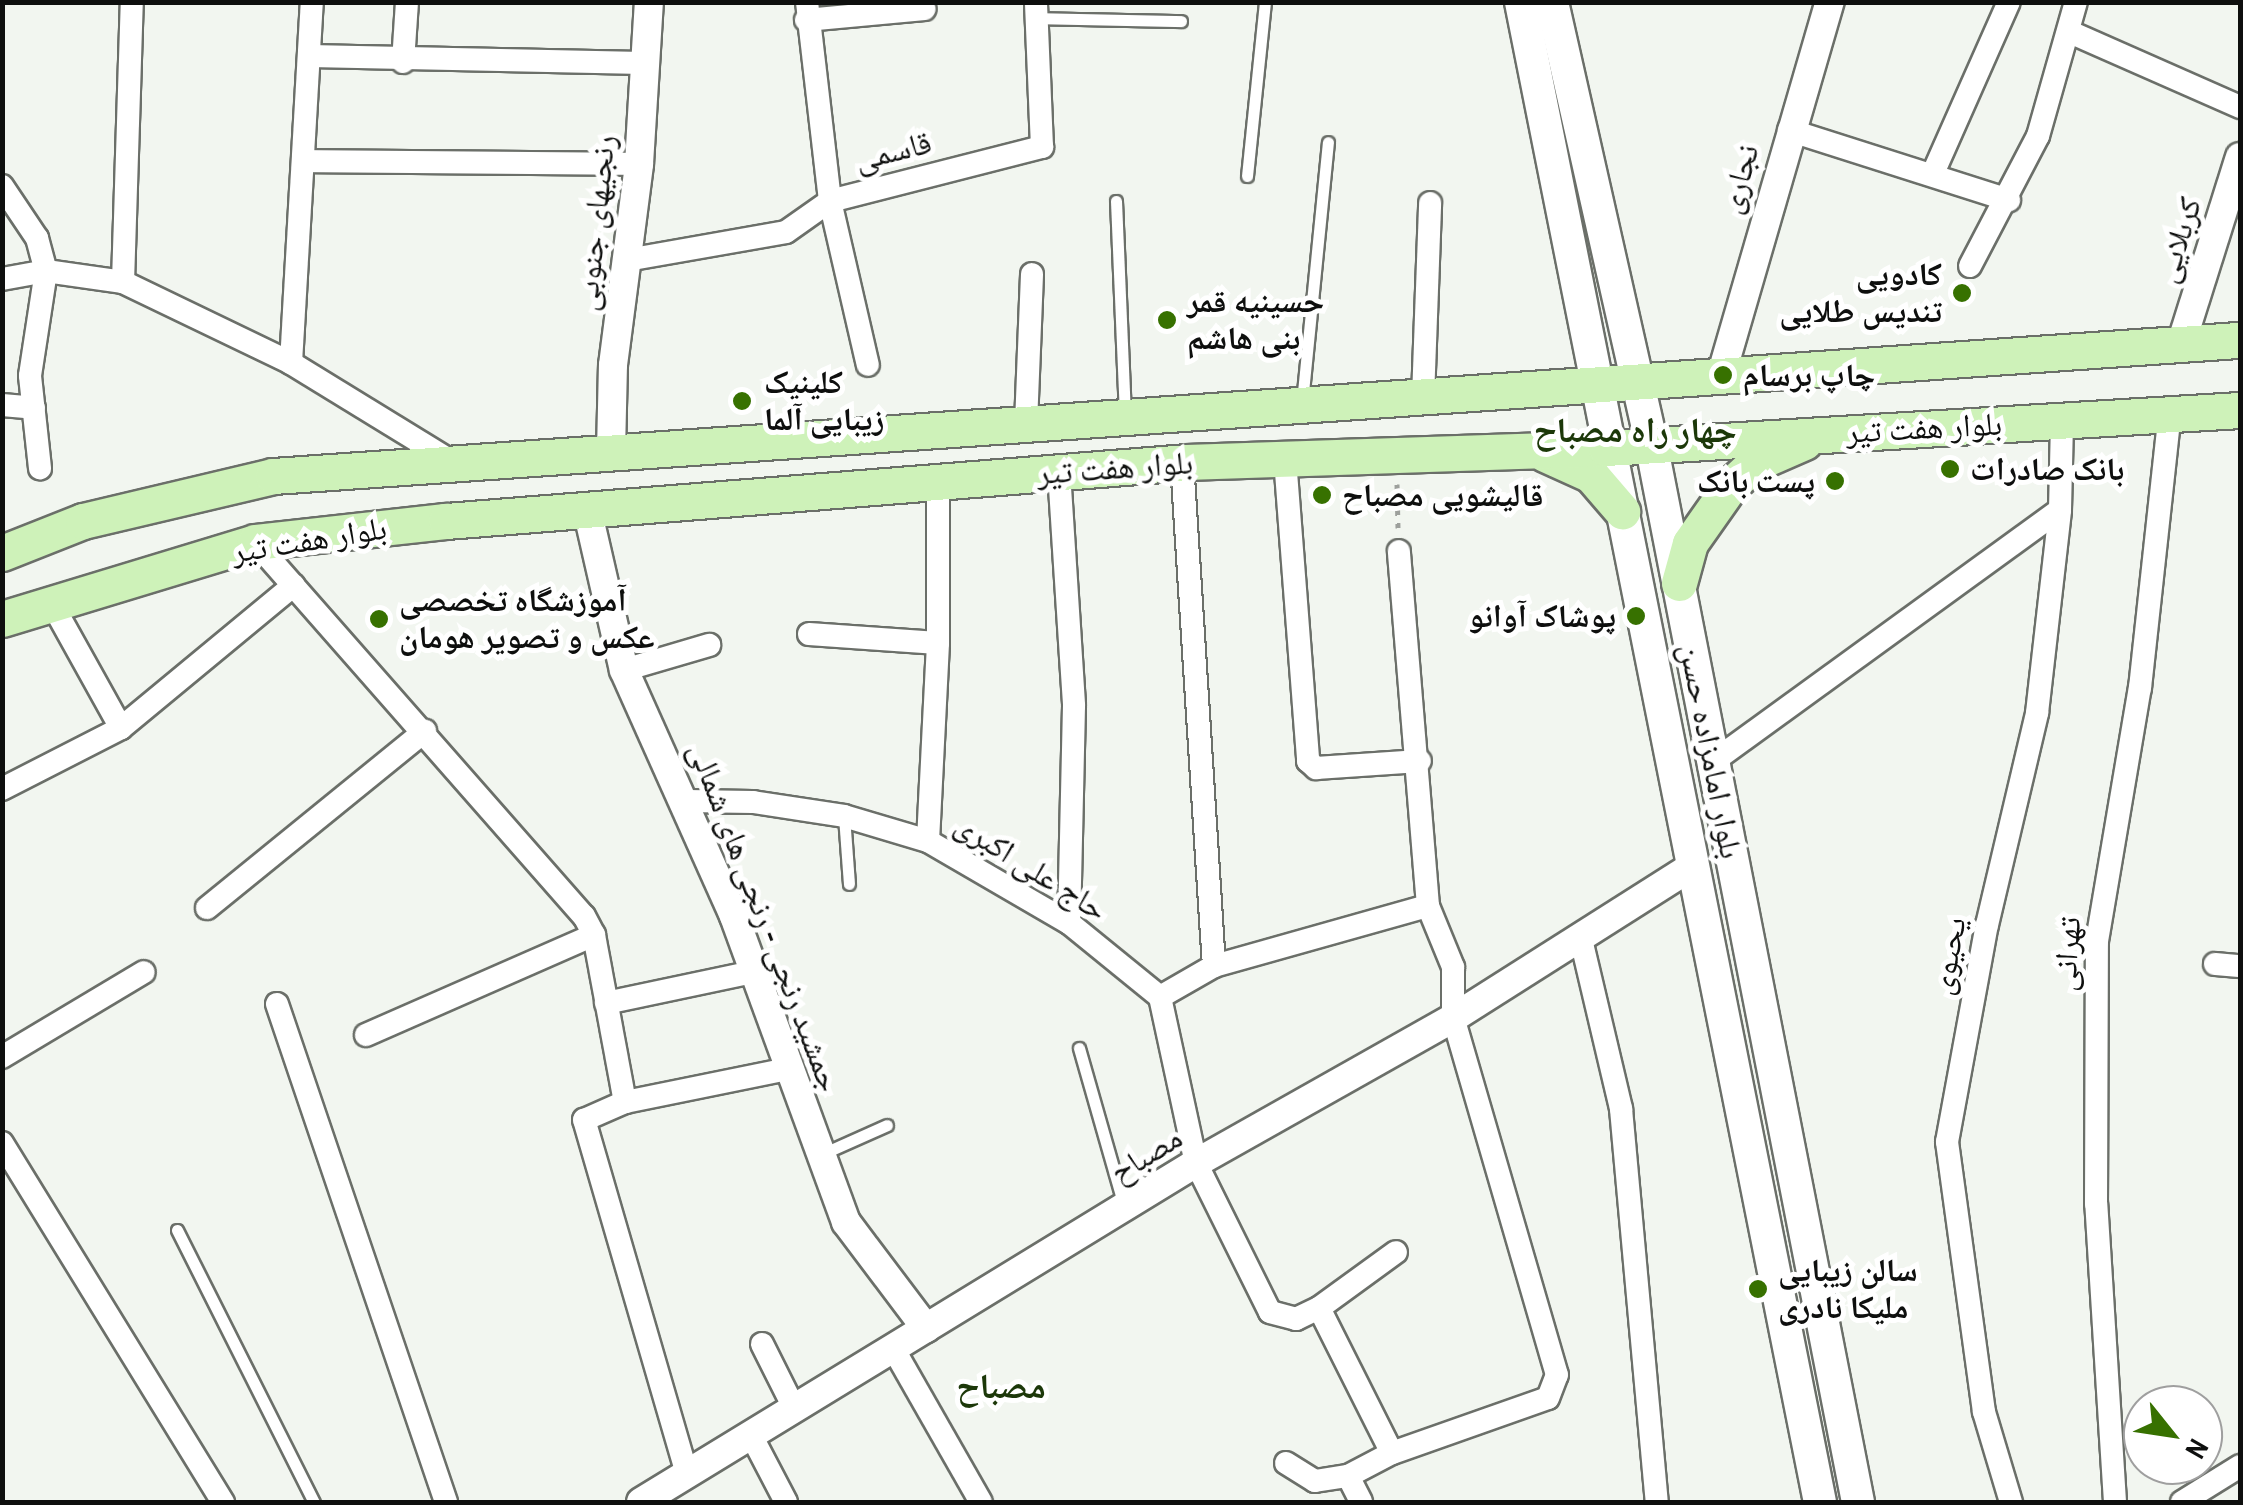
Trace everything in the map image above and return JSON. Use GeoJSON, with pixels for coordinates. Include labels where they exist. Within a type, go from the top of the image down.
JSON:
{"type":"FeatureCollection","features":[{"type":"Feature","properties":{"kind":"main road","name":"بلوار امامزاده حسن"},"geometry":{"type":"LineString","coordinates":[[1521,2],[1689,868],[1820,1502]]}},
{"type":"Feature","properties":{"kind":"main road","name":"بلوار امامزاده حسن"},"geometry":{"type":"LineString","coordinates":[[1552,2],[1634,383],[1651,443],[1858,1502]]}},
{"type":"Feature","properties":{"kind":"main road","name":"بلوار هفت تیر"},"geometry":{"type":"LineString","coordinates":[[2,552],[82,521],[273,476],[1595,388],[2240,340]]}},
{"type":"Feature","properties":{"kind":"main road","name":"بلوار هفت تیر"},"geometry":{"type":"LineString","coordinates":[[2,619],[256,542],[587,509],[901,484],[938,485],[1182,462],[1606,448],[2240,410]]}},
{"type":"Feature","properties":{"kind":"main road"},"geometry":{"type":"LineString","coordinates":[[900,432],[872,463],[901,484]]}},
{"type":"Feature","properties":{"kind":"main road"},"geometry":{"type":"LineString","coordinates":[[1678,583],[1690,543],[1730,486],[1754,464],[1832,433]]}},
{"type":"Feature","properties":{"kind":"main road"},"geometry":{"type":"LineString","coordinates":[[787,440],[814,466],[789,492]]}},
{"type":"Feature","properties":{"kind":"main road"},"geometry":{"type":"LineString","coordinates":[[1535,450],[1591,475],[1622,511]]}},
{"type":"Feature","properties":{"kind":"street"},"geometry":{"type":"LineString","coordinates":[[123,282],[132,2]]}},
{"type":"Feature","properties":{"kind":"street"},"geometry":{"type":"LineString","coordinates":[[291,363],[312,2]]}},
{"type":"Feature","properties":{"kind":"street"},"geometry":{"type":"LineString","coordinates":[[403,62],[407,2]]}},
{"type":"Feature","properties":{"kind":"street","name":"رنجیهای جنوبی"},"geometry":{"type":"LineString","coordinates":[[612,452],[613,364],[640,164],[649,2]]}},
{"type":"Feature","properties":{"kind":"street","name":"نجاری"},"geometry":{"type":"LineString","coordinates":[[1721,376],[1789,130],[1830,2]]}},
{"type":"Feature","properties":{"kind":"street"},"geometry":{"type":"LineString","coordinates":[[1934,171],[2008,2]]}},
{"type":"Feature","properties":{"kind":"street"},"geometry":{"type":"LineString","coordinates":[[1970,266],[2009,200],[2038,136],[2076,2]]}},
{"type":"Feature","properties":{"kind":"street"},"geometry":{"type":"LineString","coordinates":[[868,365],[830,201],[807,11],[924,10]]}},
{"type":"Feature","properties":{"kind":"street","name":"قاسمی"},"geometry":{"type":"LineString","coordinates":[[627,260],[786,232],[830,201],[1042,146],[1036,10]]}},
{"type":"Feature","properties":{"kind":"street"},"geometry":{"type":"LineString","coordinates":[[2070,32],[2240,107]]}},
{"type":"Feature","properties":{"kind":"street"},"geometry":{"type":"LineString","coordinates":[[309,56],[403,62],[644,64]]}},
{"type":"Feature","properties":{"kind":"street"},"geometry":{"type":"LineString","coordinates":[[1789,130],[1934,171],[2009,200]]}},
{"type":"Feature","properties":{"kind":"street","name":"کربلایی"},"geometry":{"type":"LineString","coordinates":[[2181,344],[2240,158]]}},
{"type":"Feature","properties":{"kind":"street"},"geometry":{"type":"LineString","coordinates":[[303,161],[640,164]]}},
{"type":"Feature","properties":{"kind":"street"},"geometry":{"type":"LineString","coordinates":[[2,186],[37,238],[46,271],[30,376],[40,468]]}},
{"type":"Feature","properties":{"kind":"street"},"geometry":{"type":"LineString","coordinates":[[1423,398],[1430,203]]}},
{"type":"Feature","properties":{"kind":"street"},"geometry":{"type":"LineString","coordinates":[[2,279],[46,271],[123,282],[291,363],[454,464]]}},
{"type":"Feature","properties":{"kind":"street"},"geometry":{"type":"LineString","coordinates":[[1026,424],[1032,274]]}},
{"type":"Feature","properties":{"kind":"street"},"geometry":{"type":"LineString","coordinates":[[2,405],[34,408]]}},
{"type":"Feature","properties":{"kind":"street","name":"تهرانی"},"geometry":{"type":"LineString","coordinates":[[2115,1502],[2096,1204],[2096,941],[2140,688],[2170,414]]}},
{"type":"Feature","properties":{"kind":"street","name":"یحیوی"},"geometry":{"type":"LineString","coordinates":[[2010,1502],[1984,1412],[1947,1142],[1987,924],[2037,714],[2060,510],[2062,420]]}},
{"type":"Feature","properties":{"kind":"street"},"geometry":{"type":"LineString","coordinates":[[1285,458],[1308,762],[1316,768],[1420,761]]}},
{"type":"Feature","properties":{"kind":"street"},"geometry":{"type":"LineString","coordinates":[[1182,462],[1214,966]]}},
{"type":"Feature","properties":{"kind":"street"},"geometry":{"type":"LineString","coordinates":[[1058,472],[1074,706],[1069,923]]}},
{"type":"Feature","properties":{"kind":"street"},"geometry":{"type":"LineString","coordinates":[[928,841],[938,643],[938,485]]}},
{"type":"Feature","properties":{"kind":"street","name":"جمشید رنجی - رنجی های شمالی"},"geometry":{"type":"LineString","coordinates":[[587,509],[624,670],[686,801],[846,1222],[926,1328]]}},
{"type":"Feature","properties":{"kind":"street"},"geometry":{"type":"LineString","coordinates":[[1714,762],[2060,510]]}},
{"type":"Feature","properties":{"kind":"street"},"geometry":{"type":"LineString","coordinates":[[256,542],[424,731],[594,935],[625,1102]]}},
{"type":"Feature","properties":{"kind":"street"},"geometry":{"type":"LineString","coordinates":[[1286,1463],[1315,1481],[1348,1476],[1392,1453],[1548,1398],[1558,1375],[1453,1018],[1453,967],[1428,906],[1420,761],[1399,551]]}},
{"type":"Feature","properties":{"kind":"street"},"geometry":{"type":"LineString","coordinates":[[2,789],[121,728],[294,584]]}},
{"type":"Feature","properties":{"kind":"street"},"geometry":{"type":"LineString","coordinates":[[52,604],[121,728]]}},
{"type":"Feature","properties":{"kind":"street"},"geometry":{"type":"LineString","coordinates":[[809,634],[938,643]]}},
{"type":"Feature","properties":{"kind":"street"},"geometry":{"type":"LineString","coordinates":[[624,670],[710,645]]}},
{"type":"Feature","properties":{"kind":"street"},"geometry":{"type":"LineString","coordinates":[[208,908],[424,731]]}},
{"type":"Feature","properties":{"kind":"street","name":"حاج علی اکبری"},"geometry":{"type":"LineString","coordinates":[[686,801],[753,802],[844,816],[928,841],[1069,923],[1160,997]]}},
{"type":"Feature","properties":{"kind":"street","name":"مصباح"},"geometry":{"type":"LineString","coordinates":[[641,1502],[1125,1210],[1196,1163],[1453,1018],[1689,868]]}},
{"type":"Feature","properties":{"kind":"street"},"geometry":{"type":"LineString","coordinates":[[1396,1252],[1319,1308],[1296,1319],[1270,1312],[1196,1163],[1160,997],[1214,966],[1428,906]]}},
{"type":"Feature","properties":{"kind":"street"},"geometry":{"type":"LineString","coordinates":[[366,1035],[594,935]]}},
{"type":"Feature","properties":{"kind":"street"},"geometry":{"type":"LineString","coordinates":[[1580,935],[1622,1109],[1657,1502]]}},
{"type":"Feature","properties":{"kind":"street"},"geometry":{"type":"LineString","coordinates":[[2215,964],[2240,966]]}},
{"type":"Feature","properties":{"kind":"street"},"geometry":{"type":"LineString","coordinates":[[2,1057],[144,972]]}},
{"type":"Feature","properties":{"kind":"street"},"geometry":{"type":"LineString","coordinates":[[606,1003],[753,972]]}},
{"type":"Feature","properties":{"kind":"street"},"geometry":{"type":"LineString","coordinates":[[277,1004],[446,1502]]}},
{"type":"Feature","properties":{"kind":"street"},"geometry":{"type":"LineString","coordinates":[[687,1474],[584,1120],[625,1102],[787,1069]]}},
{"type":"Feature","properties":{"kind":"street"},"geometry":{"type":"LineString","coordinates":[[2,1143],[223,1502]]}},
{"type":"Feature","properties":{"kind":"street"},"geometry":{"type":"LineString","coordinates":[[1319,1308],[1392,1453]]}},
{"type":"Feature","properties":{"kind":"street"},"geometry":{"type":"LineString","coordinates":[[762,1344],[794,1408]]}},
{"type":"Feature","properties":{"kind":"street"},"geometry":{"type":"LineString","coordinates":[[894,1348],[982,1502]]}},
{"type":"Feature","properties":{"kind":"street"},"geometry":{"type":"LineString","coordinates":[[750,1435],[786,1502]]}},
{"type":"Feature","properties":{"kind":"street"},"geometry":{"type":"LineString","coordinates":[[2182,1502],[2240,1466]]}},
{"type":"Feature","properties":{"kind":"street"},"geometry":{"type":"LineString","coordinates":[[1348,1476],[1361,1502]]}},
{"type":"Feature","properties":{"kind":"lane"},"geometry":{"type":"LineString","coordinates":[[1247,176],[1265,2]]}},
{"type":"Feature","properties":{"kind":"lane"},"geometry":{"type":"LineString","coordinates":[[1036,10],[1180,22]]}},
{"type":"Feature","properties":{"kind":"lane"},"geometry":{"type":"LineString","coordinates":[[1301,406],[1328,142]]}},
{"type":"Feature","properties":{"kind":"lane"},"geometry":{"type":"LineString","coordinates":[[1116,201],[1125,417]]}},
{"type":"Feature","properties":{"kind":"lane"},"geometry":{"type":"LineString","coordinates":[[844,816],[849,884]]}},
{"type":"Feature","properties":{"kind":"lane"},"geometry":{"type":"LineString","coordinates":[[1079,1048],[1125,1210]]}},
{"type":"Feature","properties":{"kind":"lane"},"geometry":{"type":"LineString","coordinates":[[820,1155],[886,1125]]}},
{"type":"Feature","properties":{"kind":"lane"},"geometry":{"type":"LineString","coordinates":[[178,1230],[314,1502]]}},
{"type":"Feature","properties":{"kind":"path"},"geometry":{"type":"LineString","coordinates":[[1396,455],[1399,551]]}},
{"type":"Feature","properties":{"kind":"place","name":"کادویی تندیس طلایی"},"geometry":{"type":"Point","coordinates":[1962,293]}},
{"type":"Feature","properties":{"kind":"place","name":"حسینیه قمر بنی هاشم"},"geometry":{"type":"Point","coordinates":[1167,320]}},
{"type":"Feature","properties":{"kind":"place","name":"چاپ برسام"},"geometry":{"type":"Point","coordinates":[1723,375]}},
{"type":"Feature","properties":{"kind":"place","name":"کلینیک زیبایی آلما"},"geometry":{"type":"Point","coordinates":[742,401]}},
{"type":"Feature","properties":{"kind":"place","name":"بانک صادرات"},"geometry":{"type":"Point","coordinates":[1950,469]}},
{"type":"Feature","properties":{"kind":"place","name":"پست بانک"},"geometry":{"type":"Point","coordinates":[1835,481]}},
{"type":"Feature","properties":{"kind":"place","name":"قالیشویی مصباح"},"geometry":{"type":"Point","coordinates":[1322,495]}},
{"type":"Feature","properties":{"kind":"place","name":"پوشاک آوانو"},"geometry":{"type":"Point","coordinates":[1636,616]}},
{"type":"Feature","properties":{"kind":"place","name":"آموزشگاه تخصصی عکس و تصویر هومان"},"geometry":{"type":"Point","coordinates":[379,619]}},
{"type":"Feature","properties":{"kind":"place","name":"سالن زیبایی ملیکا نادری"},"geometry":{"type":"Point","coordinates":[1758,1289]}},
{"type":"Feature","properties":{"kind":"district","name":"چهار راه مصباح"},"geometry":{"type":"Point","coordinates":[1635,430]}},
{"type":"Feature","properties":{"kind":"district","name":"مصباح"},"geometry":{"type":"Point","coordinates":[1001,1386]}}]}
